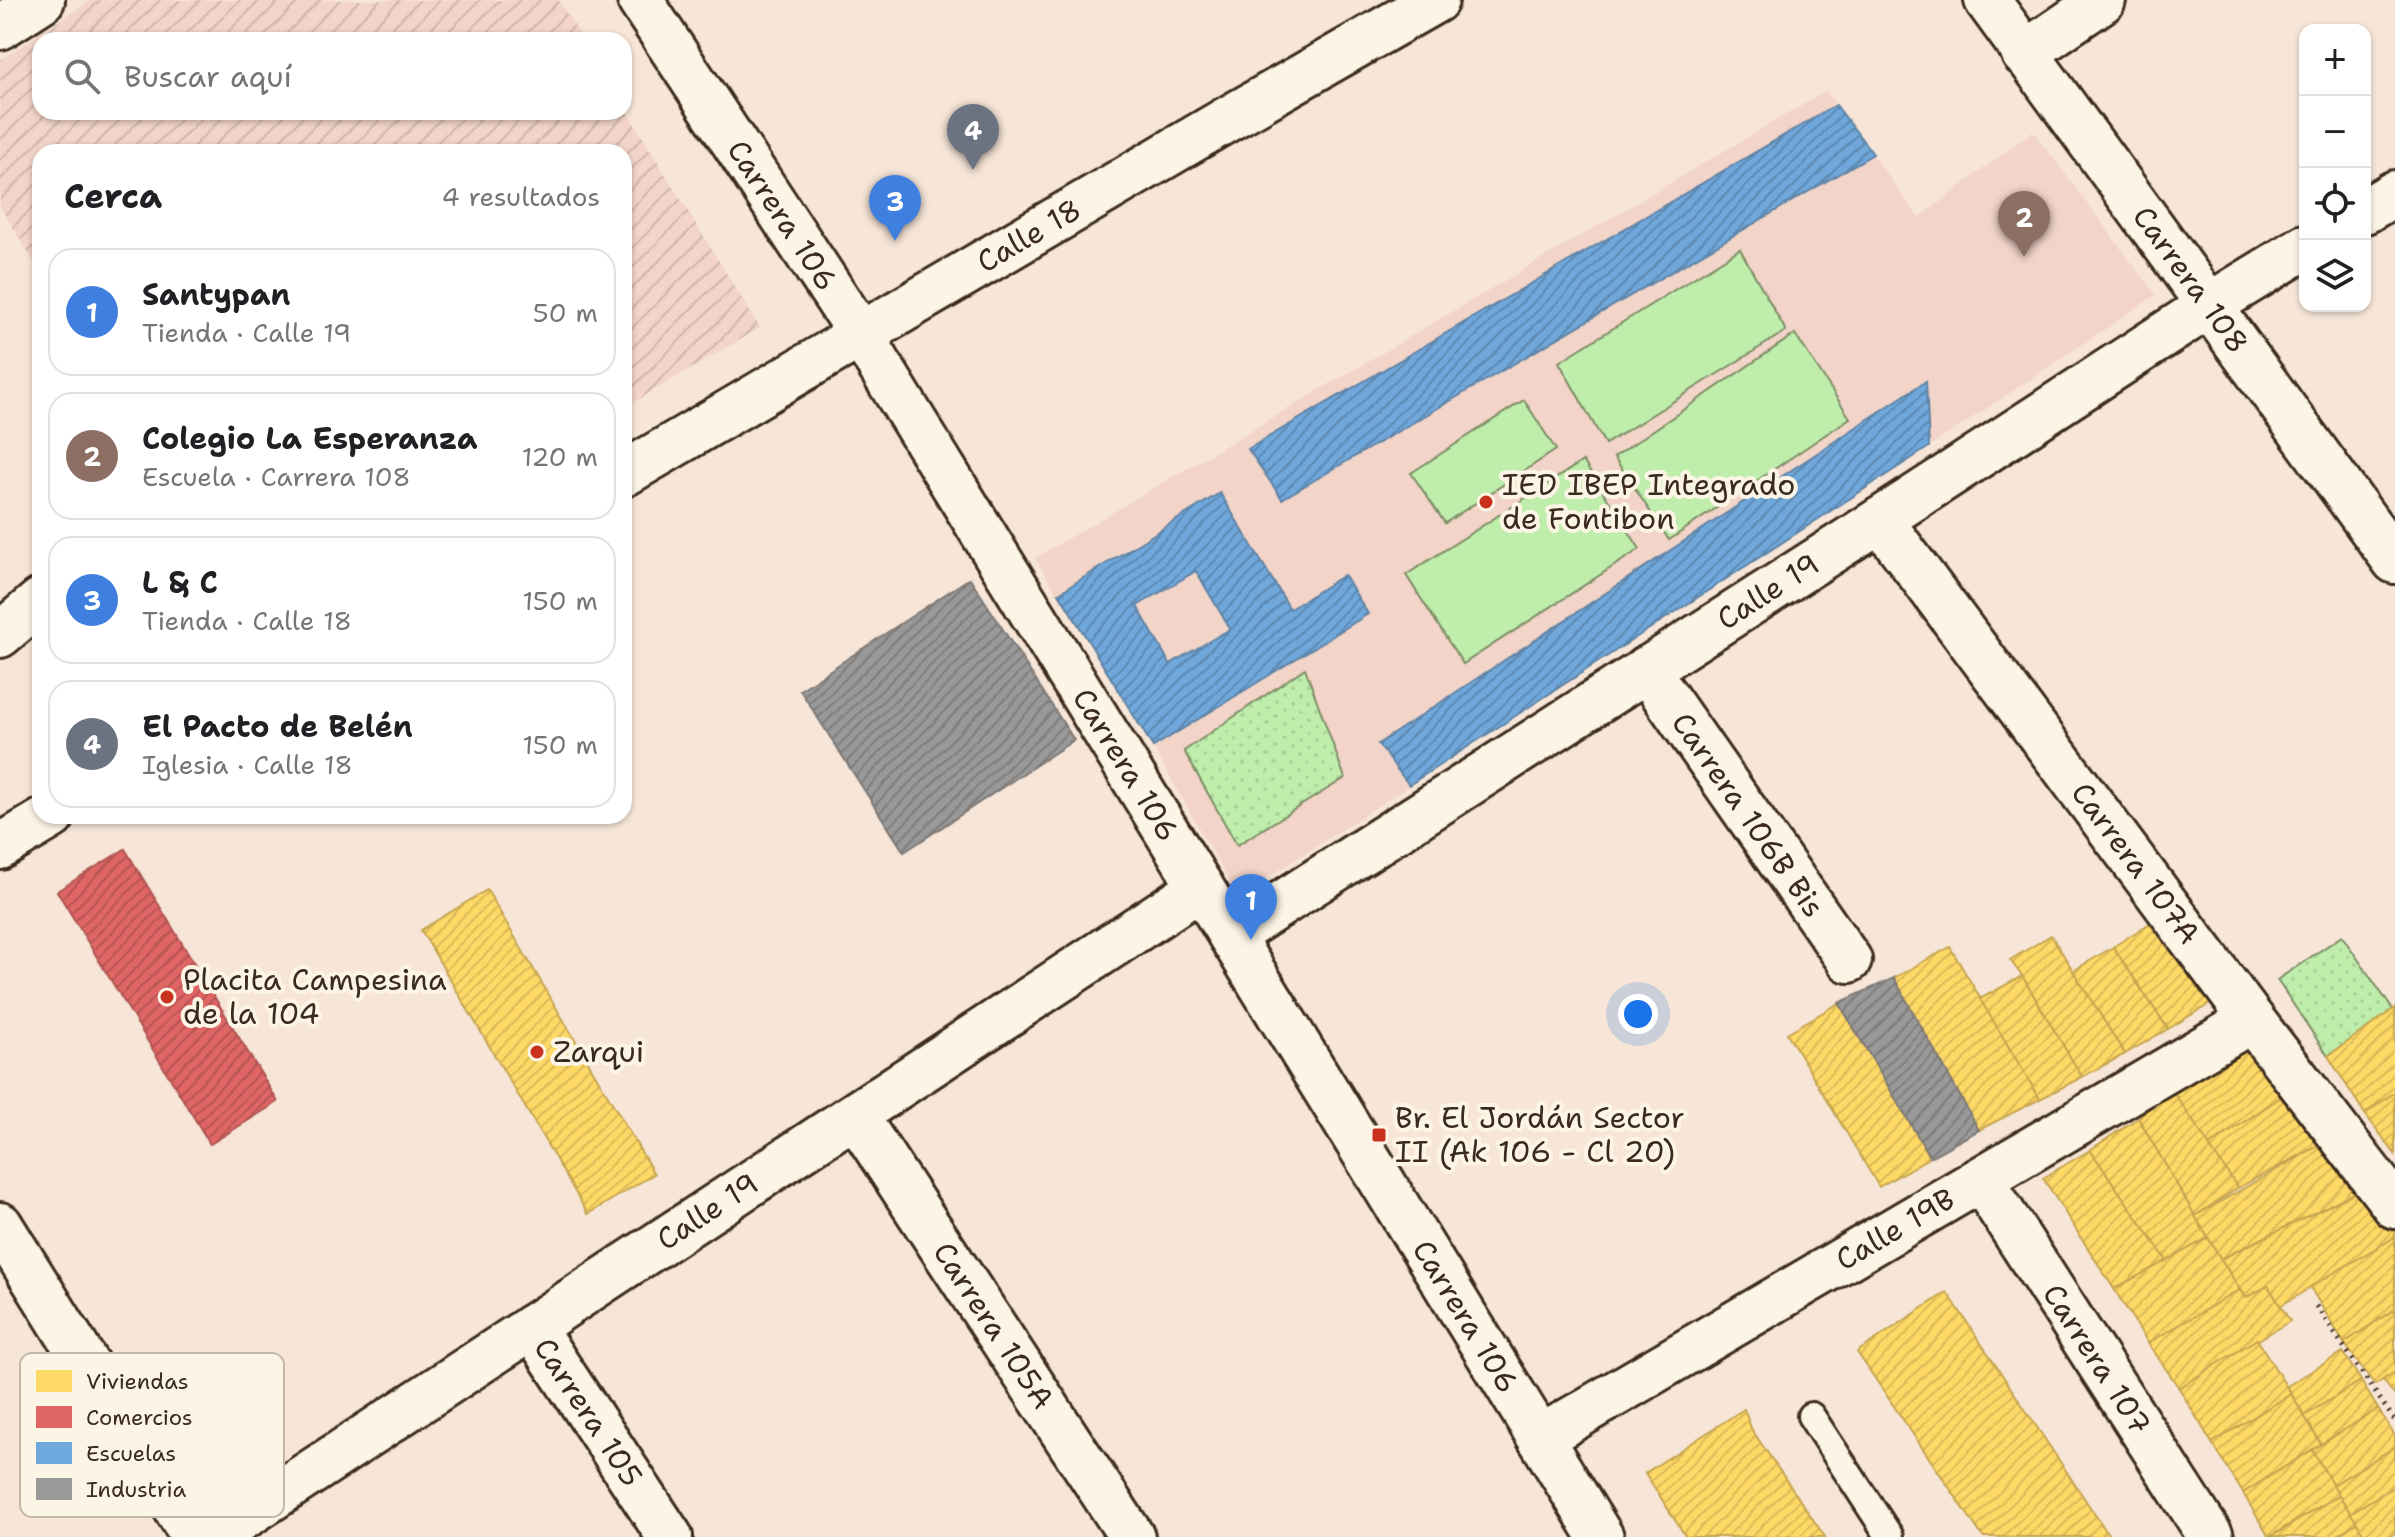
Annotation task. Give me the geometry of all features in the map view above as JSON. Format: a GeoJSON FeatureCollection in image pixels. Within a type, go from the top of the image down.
{"type":"FeatureCollection","features":[{"type":"Feature","properties":{"kind":"street"},"geometry":{"type":"LineString","coordinates":[[0,27],[42,0]]}},
{"type":"Feature","properties":{"kind":"street","name":"Carrera 106"},"geometry":{"type":"LineString","coordinates":[[640,0],[861,335],[1601,1537]]}},
{"type":"Feature","properties":{"kind":"street","name":"Carrera 108"},"geometry":{"type":"LineString","coordinates":[[1987,0],[2395,561]]}},
{"type":"Feature","properties":{"kind":"street"},"geometry":{"type":"LineString","coordinates":[[2024,54],[2103,0]]}},
{"type":"Feature","properties":{"kind":"street","name":"Calle 18"},"geometry":{"type":"LineString","coordinates":[[632,469],[1425,3]]}},
{"type":"Feature","properties":{"kind":"street"},"geometry":{"type":"LineString","coordinates":[[2371,207],[2395,193]]}},
{"type":"Feature","properties":{"kind":"street","name":"Calle 19"},"geometry":{"type":"LineString","coordinates":[[1231,936],[2299,251]]}},
{"type":"Feature","properties":{"kind":"street","name":"Carrera 107A"},"geometry":{"type":"LineString","coordinates":[[1880,520],[2252,1020],[2395,1206]]}},
{"type":"Feature","properties":{"kind":"street"},"geometry":{"type":"LineString","coordinates":[[0,635],[32,608]]}},
{"type":"Feature","properties":{"kind":"street","name":"Carrera 106B Bis"},"geometry":{"type":"LineString","coordinates":[[1646,669],[1849,960]]}},
{"type":"Feature","properties":{"kind":"street"},"geometry":{"type":"LineString","coordinates":[[0,847],[39,824]]}},
{"type":"Feature","properties":{"kind":"street","name":"Calle 19"},"geometry":{"type":"LineString","coordinates":[[284,1490],[1201,887]]}},
{"type":"Feature","properties":{"kind":"street","name":"Calle 19B"},"geometry":{"type":"LineString","coordinates":[[1540,1438],[2252,1020]]}},
{"type":"Feature","properties":{"kind":"street","name":"Carrera 105A"},"geometry":{"type":"LineString","coordinates":[[855,1115],[1132,1537]]}},
{"type":"Feature","properties":{"kind":"street","name":"Carrera 107"},"geometry":{"type":"LineString","coordinates":[[1982,1181],[2211,1537]]}},
{"type":"Feature","properties":{"kind":"street"},"geometry":{"type":"LineString","coordinates":[[0,1225],[80,1353]]}},
{"type":"Feature","properties":{"kind":"street","name":"Carrera 105"},"geometry":{"type":"LineString","coordinates":[[532,1327],[670,1537]]}},
{"type":"Feature","properties":{"kind":"street"},"geometry":{"type":"LineString","coordinates":[[182,1517],[194,1537]]}},
{"type":"Feature","properties":{"kind":"street","name":"Calle 19"},"geometry":{"type":"LineString","coordinates":[[213,1537],[243,1517]]}},
{"type":"Feature","properties":{"kind":"lane"},"geometry":{"type":"LineString","coordinates":[[1811,1416],[1890,1537]]}},
{"type":"Feature","properties":{"kind":"path"},"geometry":{"type":"LineString","coordinates":[[2316,1306],[2395,1421]]}},
{"type":"Feature","properties":{"kind":"shaded area"},"geometry":{"type":"Polygon","coordinates":[[[91,0],[558,0],[578,32],[42,32],[91,0]]]}},
{"type":"Feature","properties":{"kind":"shaded area"},"geometry":{"type":"Polygon","coordinates":[[[32,39],[32,120],[632,120],[760,328],[632,403],[632,144],[32,144],[32,259],[0,207],[0,60],[32,39]]]}},
{"type":"Feature","properties":{"kind":"shaded area","name":"IED IBEP Integrado de Fontibon"},"geometry":{"type":"Polygon","coordinates":[[[1826,91],[1919,218],[2033,131],[2156,295],[1929,447],[1238,897],[1153,747],[1035,558],[1826,91]]]}},
{"type":"Feature","properties":{"kind":"green space"},"geometry":{"type":"Polygon","coordinates":[[[1740,249],[1786,331],[1605,444],[1559,362],[1740,249]]]}},
{"type":"Feature","properties":{"kind":"green space"},"geometry":{"type":"Polygon","coordinates":[[[1795,334],[1850,418],[1669,540],[1614,457],[1795,334]]]}},
{"type":"Feature","properties":{"kind":"green space"},"geometry":{"type":"Polygon","coordinates":[[[1524,400],[1556,450],[1445,523],[1411,473],[1524,400]]]}},
{"type":"Feature","properties":{"kind":"green space"},"geometry":{"type":"Polygon","coordinates":[[[1583,461],[1640,549],[1463,664],[1406,575],[1583,461]]]}},
{"type":"Feature","properties":{"kind":"green space"},"geometry":{"type":"Polygon","coordinates":[[[1305,668],[1345,778],[1237,845],[1184,751],[1305,668]]]}},
{"type":"Feature","properties":{"kind":"green space"},"geometry":{"type":"Polygon","coordinates":[[[2342,936],[2393,1010],[2328,1056],[2277,980],[2342,936]]]}},
{"type":"Feature","properties":{"kind":"building: Viviendas","name":"Zarqui"},"geometry":{"type":"Polygon","coordinates":[[[487,890],[654,1174],[588,1214],[421,930],[487,890]]]}},
{"type":"Feature","properties":{"kind":"building: Viviendas"},"geometry":{"type":"Polygon","coordinates":[[[2156,919],[2213,1002],[2168,1029],[2113,947],[2156,919]]]}},
{"type":"Feature","properties":{"kind":"building: Viviendas"},"geometry":{"type":"Polygon","coordinates":[[[2051,935],[2125,1054],[2082,1077],[2010,960],[2051,935]]]}},
{"type":"Feature","properties":{"kind":"building: Viviendas"},"geometry":{"type":"Polygon","coordinates":[[[1950,947],[2040,1099],[1979,1130],[1894,978],[1950,947]]]}},
{"type":"Feature","properties":{"kind":"building: Viviendas"},"geometry":{"type":"Polygon","coordinates":[[[2113,947],[2168,1029],[2125,1054],[2073,971],[2113,947]]]}},
{"type":"Feature","properties":{"kind":"building: Viviendas"},"geometry":{"type":"Polygon","coordinates":[[[2022,976],[2082,1077],[2040,1099],[1980,999],[2022,976]]]}},
{"type":"Feature","properties":{"kind":"building: Viviendas"},"geometry":{"type":"Polygon","coordinates":[[[1839,1003],[1930,1157],[1879,1187],[1787,1033],[1839,1003]]]}},
{"type":"Feature","properties":{"kind":"building: Viviendas"},"geometry":{"type":"Polygon","coordinates":[[[2395,1008],[2395,1092],[2365,1114],[2328,1056],[2395,1008]]]}},
{"type":"Feature","properties":{"kind":"building: Viviendas"},"geometry":{"type":"Polygon","coordinates":[[[2251,1048],[2288,1092],[2209,1146],[2172,1090],[2251,1048]]]}},
{"type":"Feature","properties":{"kind":"building: Viviendas"},"geometry":{"type":"Polygon","coordinates":[[[2172,1090],[2238,1188],[2195,1216],[2138,1118],[2172,1090]]]}},
{"type":"Feature","properties":{"kind":"building: Viviendas"},"geometry":{"type":"Polygon","coordinates":[[[2288,1092],[2327,1141],[2238,1188],[2209,1146],[2288,1092]]]}},
{"type":"Feature","properties":{"kind":"building: Viviendas"},"geometry":{"type":"Polygon","coordinates":[[[2395,1092],[2395,1154],[2365,1114],[2395,1092]]]}},
{"type":"Feature","properties":{"kind":"building: Viviendas"},"geometry":{"type":"Polygon","coordinates":[[[2138,1118],[2208,1238],[2167,1261],[2090,1150],[2138,1118]]]}},
{"type":"Feature","properties":{"kind":"building: Viviendas"},"geometry":{"type":"Polygon","coordinates":[[[2327,1141],[2364,1188],[2221,1259],[2195,1216],[2327,1141]]]}},
{"type":"Feature","properties":{"kind":"building: Viviendas"},"geometry":{"type":"Polygon","coordinates":[[[2090,1150],[2167,1261],[2114,1289],[2043,1178],[2090,1150]]]}},
{"type":"Feature","properties":{"kind":"building: Viviendas"},"geometry":{"type":"Polygon","coordinates":[[[2364,1188],[2395,1231],[2395,1237],[2280,1306],[2268,1286],[2245,1298],[2221,1259],[2364,1188]]]}},
{"type":"Feature","properties":{"kind":"building: Viviendas"},"geometry":{"type":"Polygon","coordinates":[[[2395,1237],[2395,1309],[2344,1343],[2310,1287],[2395,1237]]]}},
{"type":"Feature","properties":{"kind":"building: Viviendas"},"geometry":{"type":"Polygon","coordinates":[[[2208,1238],[2240,1290],[2148,1343],[2114,1289],[2208,1238]]]}},
{"type":"Feature","properties":{"kind":"building: Viviendas"},"geometry":{"type":"Polygon","coordinates":[[[2268,1286],[2290,1321],[2179,1388],[2148,1343],[2240,1290],[2245,1298],[2268,1286]]]}},
{"type":"Feature","properties":{"kind":"building: Viviendas"},"geometry":{"type":"Polygon","coordinates":[[[1947,1292],[2110,1537],[1983,1537],[1857,1352],[1947,1292]]]}},
{"type":"Feature","properties":{"kind":"building: Viviendas"},"geometry":{"type":"Polygon","coordinates":[[[2395,1309],[2395,1372],[2375,1385],[2344,1343],[2395,1309]]]}},
{"type":"Feature","properties":{"kind":"building: Viviendas"},"geometry":{"type":"Polygon","coordinates":[[[2257,1339],[2291,1394],[2212,1443],[2179,1388],[2257,1339]]]}},
{"type":"Feature","properties":{"kind":"building: Viviendas"},"geometry":{"type":"Polygon","coordinates":[[[2343,1352],[2361,1381],[2304,1416],[2287,1386],[2343,1352]]]}},
{"type":"Feature","properties":{"kind":"building: Viviendas"},"geometry":{"type":"Polygon","coordinates":[[[2395,1372],[2395,1396],[2383,1380],[2395,1372]]]}},
{"type":"Feature","properties":{"kind":"building: Viviendas"},"geometry":{"type":"Polygon","coordinates":[[[2361,1381],[2378,1409],[2321,1444],[2304,1416],[2361,1381]]]}},
{"type":"Feature","properties":{"kind":"building: Viviendas"},"geometry":{"type":"Polygon","coordinates":[[[2291,1394],[2321,1444],[2243,1493],[2212,1443],[2291,1394]]]}},
{"type":"Feature","properties":{"kind":"building: Viviendas"},"geometry":{"type":"Polygon","coordinates":[[[1744,1409],[1752,1430],[1825,1537],[1686,1537],[1645,1473],[1744,1409]]]}},
{"type":"Feature","properties":{"kind":"building: Viviendas"},"geometry":{"type":"Polygon","coordinates":[[[2378,1409],[2395,1436],[2395,1447],[2333,1485],[2312,1450],[2378,1409]]]}},
{"type":"Feature","properties":{"kind":"building: Viviendas"},"geometry":{"type":"Polygon","coordinates":[[[2395,1447],[2395,1486],[2350,1513],[2333,1485],[2395,1447]]]}},
{"type":"Feature","properties":{"kind":"building: Viviendas"},"geometry":{"type":"Polygon","coordinates":[[[2312,1450],[2339,1495],[2269,1537],[2243,1493],[2312,1450]]]}},
{"type":"Feature","properties":{"kind":"building: Viviendas"},"geometry":{"type":"Polygon","coordinates":[[[2395,1486],[2395,1533],[2389,1537],[2365,1537],[2350,1513],[2395,1486]]]}},
{"type":"Feature","properties":{"kind":"building: Viviendas"},"geometry":{"type":"Polygon","coordinates":[[[2339,1495],[2357,1523],[2334,1537],[2271,1537],[2339,1495]]]}},
{"type":"Feature","properties":{"kind":"building: Viviendas"},"geometry":{"type":"Polygon","coordinates":[[[2357,1523],[2365,1537],[2334,1537],[2357,1523]]]}},
{"type":"Feature","properties":{"kind":"building: Comercios","name":"Placita Campesina de la 104"},"geometry":{"type":"Polygon","coordinates":[[[125,849],[278,1102],[210,1144],[57,891],[125,849]]]}},
{"type":"Feature","properties":{"kind":"building: Escuelas"},"geometry":{"type":"Polygon","coordinates":[[[1836,105],[1873,154],[1282,499],[1248,449],[1836,105]]]}},
{"type":"Feature","properties":{"kind":"building: Escuelas"},"geometry":{"type":"Polygon","coordinates":[[[1926,381],[1929,447],[1409,785],[1378,744],[1926,381]]]}},
{"type":"Feature","properties":{"kind":"building: Escuelas"},"geometry":{"type":"Polygon","coordinates":[[[1220,493],[1290,609],[1344,575],[1368,614],[1153,747],[1059,593],[1220,493]],[[1196,571],[1137,606],[1170,664],[1230,629],[1196,571]]]}},
{"type":"Feature","properties":{"kind":"building: Industria"},"geometry":{"type":"Polygon","coordinates":[[[970,578],[1074,740],[904,852],[800,690],[970,578]]]}},
{"type":"Feature","properties":{"kind":"building: Industria"},"geometry":{"type":"Polygon","coordinates":[[[1894,978],[1979,1130],[1930,1157],[1839,1003],[1894,978]]]}},
{"type":"Feature","properties":{"kind":"place","name":"El Pacto de Belén"},"geometry":{"type":"Point","coordinates":[973,170]}},
{"type":"Feature","properties":{"kind":"place","name":"L & C"},"geometry":{"type":"Point","coordinates":[895,241]}},
{"type":"Feature","properties":{"kind":"place","name":"Colegio La Esperanza"},"geometry":{"type":"Point","coordinates":[2024,257]}},
{"type":"Feature","properties":{"kind":"place","name":"IED IBEP Integrado de Fontibon"},"geometry":{"type":"Point","coordinates":[1486,502]}},
{"type":"Feature","properties":{"kind":"place","name":"Santypan"},"geometry":{"type":"Point","coordinates":[1251,940]}},
{"type":"Feature","properties":{"kind":"place","name":"Placita Campesina de la 104"},"geometry":{"type":"Point","coordinates":[167,997]}},
{"type":"Feature","properties":{"kind":"place","name":"Zarqui"},"geometry":{"type":"Point","coordinates":[537,1052]}},
{"type":"Feature","properties":{"kind":"place","name":"Br. El Jordán Sector II (Ak 106 - Cl 20)"},"geometry":{"type":"Point","coordinates":[1379,1135]}}]}
